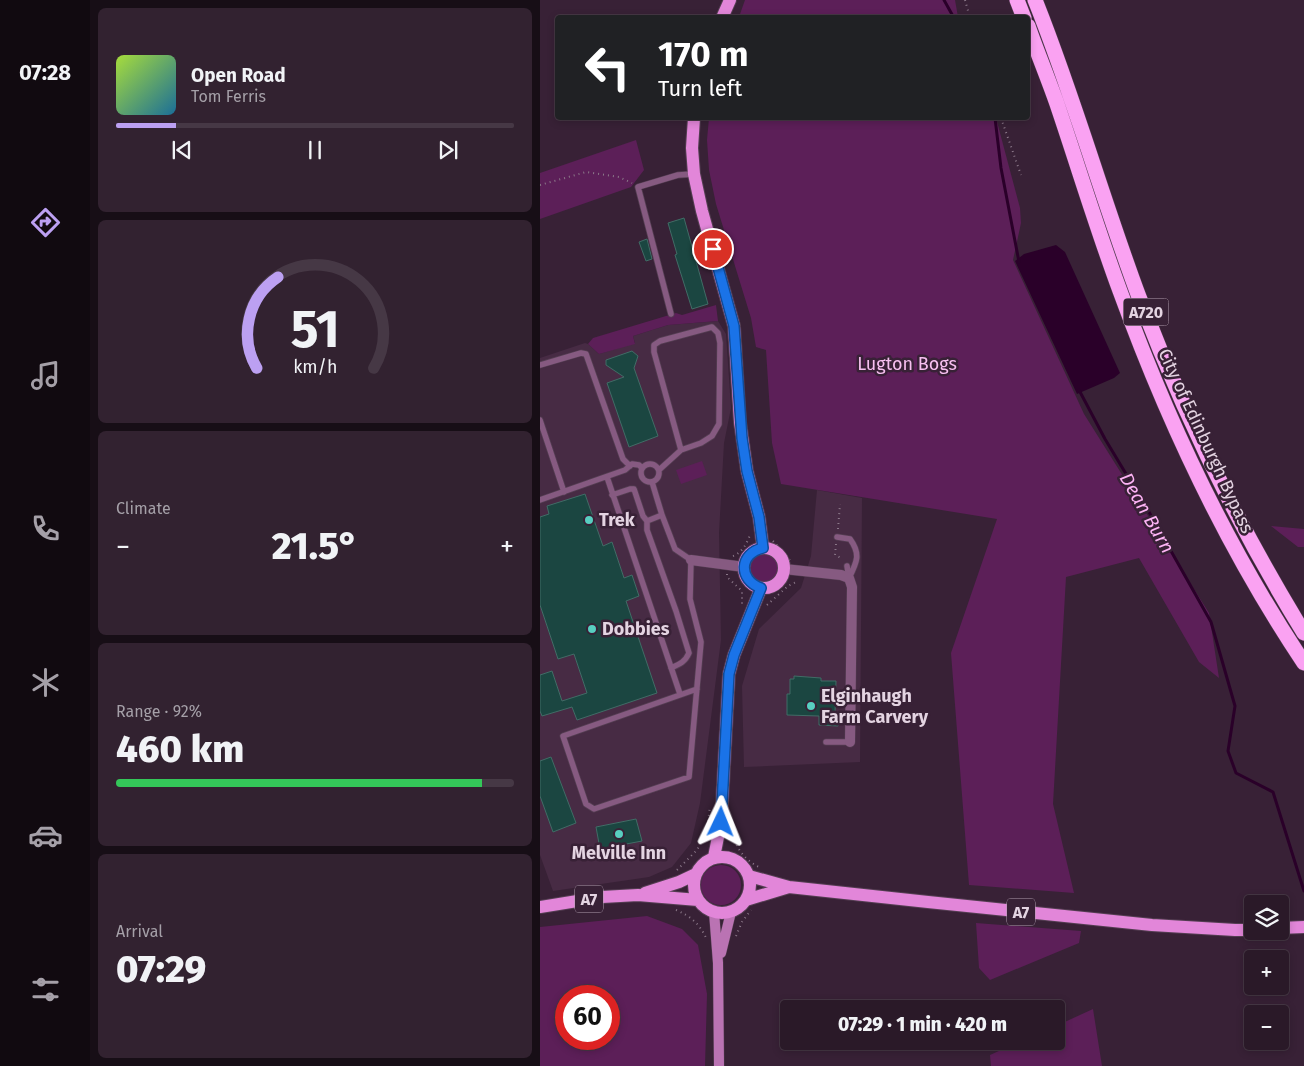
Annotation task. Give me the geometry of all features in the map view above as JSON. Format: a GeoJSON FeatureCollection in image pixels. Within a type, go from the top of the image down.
{"type":"FeatureCollection","features":[{"type":"Feature","properties":{"kind":"highway"},"geometry":{"type":"LineString","coordinates":[[1017,0],[1023,15]]}},
{"type":"Feature","properties":{"kind":"highway","name":"City of Edinburgh Bypass"},"geometry":{"type":"LineString","coordinates":[[1035,0],[1070,93],[1139,296],[1182,401],[1235,512],[1304,633]]}},
{"type":"Feature","properties":{"kind":"highway","name":"City of Edinburgh Bypass"},"geometry":{"type":"LineString","coordinates":[[1030,31],[1056,102],[1119,289],[1172,420],[1228,535],[1304,662]]}},
{"type":"Feature","properties":{"kind":"main road"},"geometry":{"type":"LineString","coordinates":[[723,15],[730,0]]}},
{"type":"Feature","properties":{"kind":"main road"},"geometry":{"type":"LineString","coordinates":[[694,120],[692,148],[694,174],[734,326],[747,471],[759,517],[763,548]]}},
{"type":"Feature","properties":{"kind":"main road"},"geometry":{"type":"LineString","coordinates":[[763,548],[770,549],[781,556],[784,569],[779,581],[774,586],[761,588],[751,583],[744,567],[745,561],[752,552],[763,548]]}},
{"type":"Feature","properties":{"kind":"main road"},"geometry":{"type":"LineString","coordinates":[[730,858],[726,826],[729,674],[734,655],[761,588]]}},
{"type":"Feature","properties":{"kind":"main road"},"geometry":{"type":"LineString","coordinates":[[714,857],[726,826]]}},
{"type":"Feature","properties":{"kind":"main road"},"geometry":{"type":"LineString","coordinates":[[714,857],[730,858],[742,865],[749,876],[750,904],[739,907],[731,912],[714,912],[698,900],[693,881],[703,864],[714,857]]}},
{"type":"Feature","properties":{"kind":"main road","name":"A7"},"geometry":{"type":"LineString","coordinates":[[638,895],[680,882],[696,874]]}},
{"type":"Feature","properties":{"kind":"main road","name":"A7"},"geometry":{"type":"LineString","coordinates":[[749,876],[789,887],[1152,925],[1244,930]]}},
{"type":"Feature","properties":{"kind":"main road","name":"A7"},"geometry":{"type":"LineString","coordinates":[[750,904],[789,887]]}},
{"type":"Feature","properties":{"kind":"main road","name":"A7"},"geometry":{"type":"LineString","coordinates":[[540,907],[602,897],[638,895],[698,900]]}},
{"type":"Feature","properties":{"kind":"main road"},"geometry":{"type":"LineString","coordinates":[[714,912],[718,964],[719,1066]]}},
{"type":"Feature","properties":{"kind":"main road"},"geometry":{"type":"LineString","coordinates":[[718,964],[731,912]]}},
{"type":"Feature","properties":{"kind":"main road"},"geometry":{"type":"LineString","coordinates":[[1289,928],[1304,927]]}},
{"type":"Feature","properties":{"kind":"street"},"geometry":{"type":"LineString","coordinates":[[691,560],[744,567]]}},
{"type":"Feature","properties":{"kind":"street"},"geometry":{"type":"LineString","coordinates":[[784,569],[841,575],[849,578],[852,586],[850,742]]}},
{"type":"Feature","properties":{"kind":"lane"},"geometry":{"type":"LineString","coordinates":[[672,314],[638,187],[678,175],[694,174]]}},
{"type":"Feature","properties":{"kind":"lane"},"geometry":{"type":"LineString","coordinates":[[659,470],[652,464],[646,464],[640,474],[643,480],[652,482],[658,478],[659,470],[681,450],[701,444],[712,436],[718,424],[720,343],[718,333],[712,327],[660,341],[654,345],[654,352],[681,450]]}},
{"type":"Feature","properties":{"kind":"lane"},"geometry":{"type":"LineString","coordinates":[[540,365],[581,353],[586,354],[622,459],[630,466]]}},
{"type":"Feature","properties":{"kind":"lane"},"geometry":{"type":"LineString","coordinates":[[540,420],[564,492]]}},
{"type":"Feature","properties":{"kind":"lane"},"geometry":{"type":"LineString","coordinates":[[540,500],[607,477],[636,464],[642,468]]}},
{"type":"Feature","properties":{"kind":"lane"},"geometry":{"type":"LineString","coordinates":[[607,477],[680,694]]}},
{"type":"Feature","properties":{"kind":"lane"},"geometry":{"type":"LineString","coordinates":[[652,482],[675,549],[691,560],[690,599],[701,642],[697,689],[689,777],[594,809],[586,804],[564,736],[697,689]]}},
{"type":"Feature","properties":{"kind":"lane"},"geometry":{"type":"LineString","coordinates":[[612,494],[634,489],[643,516],[647,521],[647,530],[689,653],[682,663],[671,668]]}},
{"type":"Feature","properties":{"kind":"lane"},"geometry":{"type":"LineString","coordinates":[[647,521],[662,515]]}},
{"type":"Feature","properties":{"kind":"lane"},"geometry":{"type":"LineString","coordinates":[[837,537],[850,539],[856,547],[858,556],[856,566],[849,578]]}},
{"type":"Feature","properties":{"kind":"lane"},"geometry":{"type":"LineString","coordinates":[[847,566],[849,578]]}},
{"type":"Feature","properties":{"kind":"lane"},"geometry":{"type":"LineString","coordinates":[[826,742],[850,742]]}},
{"type":"Feature","properties":{"kind":"path"},"geometry":{"type":"LineString","coordinates":[[965,0],[969,15]]}},
{"type":"Feature","properties":{"kind":"path"},"geometry":{"type":"LineString","coordinates":[[1002,120],[1021,175]]}},
{"type":"Feature","properties":{"kind":"path"},"geometry":{"type":"LineString","coordinates":[[540,185],[586,172],[619,177],[638,187]]}},
{"type":"Feature","properties":{"kind":"path"},"geometry":{"type":"LineString","coordinates":[[764,608],[774,597],[799,580],[800,571],[800,566],[795,565],[785,556],[770,535]]}},
{"type":"Feature","properties":{"kind":"path"},"geometry":{"type":"LineString","coordinates":[[726,826],[746,859],[767,870],[767,881]]}},
{"type":"Feature","properties":{"kind":"path"},"geometry":{"type":"LineString","coordinates":[[733,941],[742,922],[750,911],[750,904]]}},
{"type":"Feature","properties":{"kind":"shaded area"},"geometry":{"type":"Polygon","coordinates":[[[1056,245],[1065,252],[1120,373],[1114,378],[1077,394],[1015,261],[1024,254],[1056,245]]]}},
{"type":"Feature","properties":{"kind":"shaded area"},"geometry":{"type":"Polygon","coordinates":[[[718,321],[726,334],[731,408],[724,443],[719,533],[721,640],[700,803],[691,843],[672,867],[649,877],[553,891],[540,855],[540,358],[585,343],[599,354],[635,343],[633,336],[668,325],[718,321]]]}},
{"type":"Feature","properties":{"kind":"shaded area"},"geometry":{"type":"Polygon","coordinates":[[[817,490],[862,498],[860,762],[744,767],[742,686],[759,629],[801,588],[811,556],[817,490]]]}},
{"type":"Feature","properties":{"kind":"green space"},"geometry":{"type":"Polygon","coordinates":[[[745,0],[955,0],[958,15],[740,15],[745,0]]]}},
{"type":"Feature","properties":{"kind":"green space","name":"Lugton Bogs"},"geometry":{"type":"Polygon","coordinates":[[[709,120],[997,120],[1020,208],[1021,223],[1013,260],[1084,414],[1209,613],[1219,678],[1199,662],[1139,558],[1066,577],[1053,804],[1074,893],[969,885],[951,653],[997,519],[781,484],[772,443],[766,350],[756,347],[751,318],[716,204],[709,170],[707,140],[709,120]]]}},
{"type":"Feature","properties":{"kind":"green space"},"geometry":{"type":"Polygon","coordinates":[[[636,140],[644,170],[631,187],[540,219],[540,173],[636,140]]]}},
{"type":"Feature","properties":{"kind":"green space"},"geometry":{"type":"Polygon","coordinates":[[[716,305],[718,321],[668,325],[633,336],[635,344],[599,354],[588,344],[593,338],[676,313],[682,315],[716,305]]]}},
{"type":"Feature","properties":{"kind":"green space"},"geometry":{"type":"Polygon","coordinates":[[[702,461],[707,475],[681,484],[676,470],[702,461]]]}},
{"type":"Feature","properties":{"kind":"green space"},"geometry":{"type":"Polygon","coordinates":[[[1271,526],[1304,529],[1304,547],[1298,547],[1271,526]]]}},
{"type":"Feature","properties":{"kind":"green space"},"geometry":{"type":"Polygon","coordinates":[[[764,554],[774,558],[778,568],[774,578],[764,582],[754,578],[750,568],[754,558],[764,554]]]}},
{"type":"Feature","properties":{"kind":"green space"},"geometry":{"type":"Polygon","coordinates":[[[721,865],[735,871],[741,885],[735,899],[721,905],[707,899],[701,885],[707,871],[721,865]]]}},
{"type":"Feature","properties":{"kind":"green space"},"geometry":{"type":"Polygon","coordinates":[[[647,916],[682,929],[698,945],[707,994],[705,1066],[540,1066],[540,927],[647,916]]]}},
{"type":"Feature","properties":{"kind":"green space"},"geometry":{"type":"Polygon","coordinates":[[[976,923],[1081,931],[1079,943],[990,980],[979,968],[976,923]]]}},
{"type":"Feature","properties":{"kind":"green space"},"geometry":{"type":"Polygon","coordinates":[[[1093,1009],[1102,1066],[991,1066],[990,1055],[1001,1050],[1065,1050],[1065,1022],[1093,1009]]]}},
{"type":"Feature","properties":{"kind":"building"},"geometry":{"type":"Polygon","coordinates":[[[684,218],[708,304],[692,309],[675,255],[677,254],[668,223],[684,218]]]}},
{"type":"Feature","properties":{"kind":"building"},"geometry":{"type":"Polygon","coordinates":[[[647,239],[652,259],[646,261],[639,242],[647,239]]]}},
{"type":"Feature","properties":{"kind":"building"},"geometry":{"type":"Polygon","coordinates":[[[632,351],[638,356],[634,368],[658,436],[629,447],[607,383],[624,377],[606,365],[606,360],[632,351]]]}},
{"type":"Feature","properties":{"kind":"building","name":"Dobbies"},"geometry":{"type":"Polygon","coordinates":[[[585,494],[603,546],[612,542],[624,578],[632,575],[639,596],[626,601],[657,693],[577,720],[572,707],[542,716],[540,711],[540,675],[552,671],[562,701],[587,693],[574,654],[558,659],[540,605],[540,517],[549,514],[547,506],[585,494]]]}},
{"type":"Feature","properties":{"kind":"building","name":"Elginhaugh Farm Carvery"},"geometry":{"type":"Polygon","coordinates":[[[794,676],[821,678],[821,681],[836,681],[835,713],[838,713],[838,726],[819,725],[819,716],[787,715],[787,694],[790,694],[790,679],[794,679],[794,676]]]}},
{"type":"Feature","properties":{"kind":"building"},"geometry":{"type":"Polygon","coordinates":[[[551,757],[576,823],[553,832],[540,796],[540,761],[551,757]]]}},
{"type":"Feature","properties":{"kind":"building","name":"Melville Inn"},"geometry":{"type":"Polygon","coordinates":[[[636,819],[642,841],[600,849],[596,827],[636,819]]]}},
{"type":"Feature","properties":{"kind":"waterway","name":"Dean Burn"},"geometry":{"type":"LineString","coordinates":[[944,0],[952,15]]}},
{"type":"Feature","properties":{"kind":"waterway","name":"Dean Burn"},"geometry":{"type":"LineString","coordinates":[[995,120],[1001,168],[1019,262]]}},
{"type":"Feature","properties":{"kind":"waterway","name":"Dean Burn"},"geometry":{"type":"LineString","coordinates":[[1079,390],[1105,439],[1211,622],[1235,706],[1228,751],[1236,773],[1273,792],[1304,891]]}},
{"type":"Feature","properties":{"kind":"place","name":"Trek"},"geometry":{"type":"Point","coordinates":[589,520]}},
{"type":"Feature","properties":{"kind":"place","name":"Dobbies"},"geometry":{"type":"Point","coordinates":[592,629]}},
{"type":"Feature","properties":{"kind":"place","name":"Elginhaugh Farm Carvery"},"geometry":{"type":"Point","coordinates":[811,706]}},
{"type":"Feature","properties":{"kind":"place","name":"Melville Inn"},"geometry":{"type":"Point","coordinates":[619,834]}},
{"type":"Feature","properties":{"kind":"route"},"geometry":{"type":"LineString","coordinates":[[713,249],[734,326],[742,438],[747,471],[759,517],[763,548],[752,552],[748,556],[744,567],[747,578],[751,583],[761,588],[734,655],[729,674],[726,692],[721,822]]}}]}
